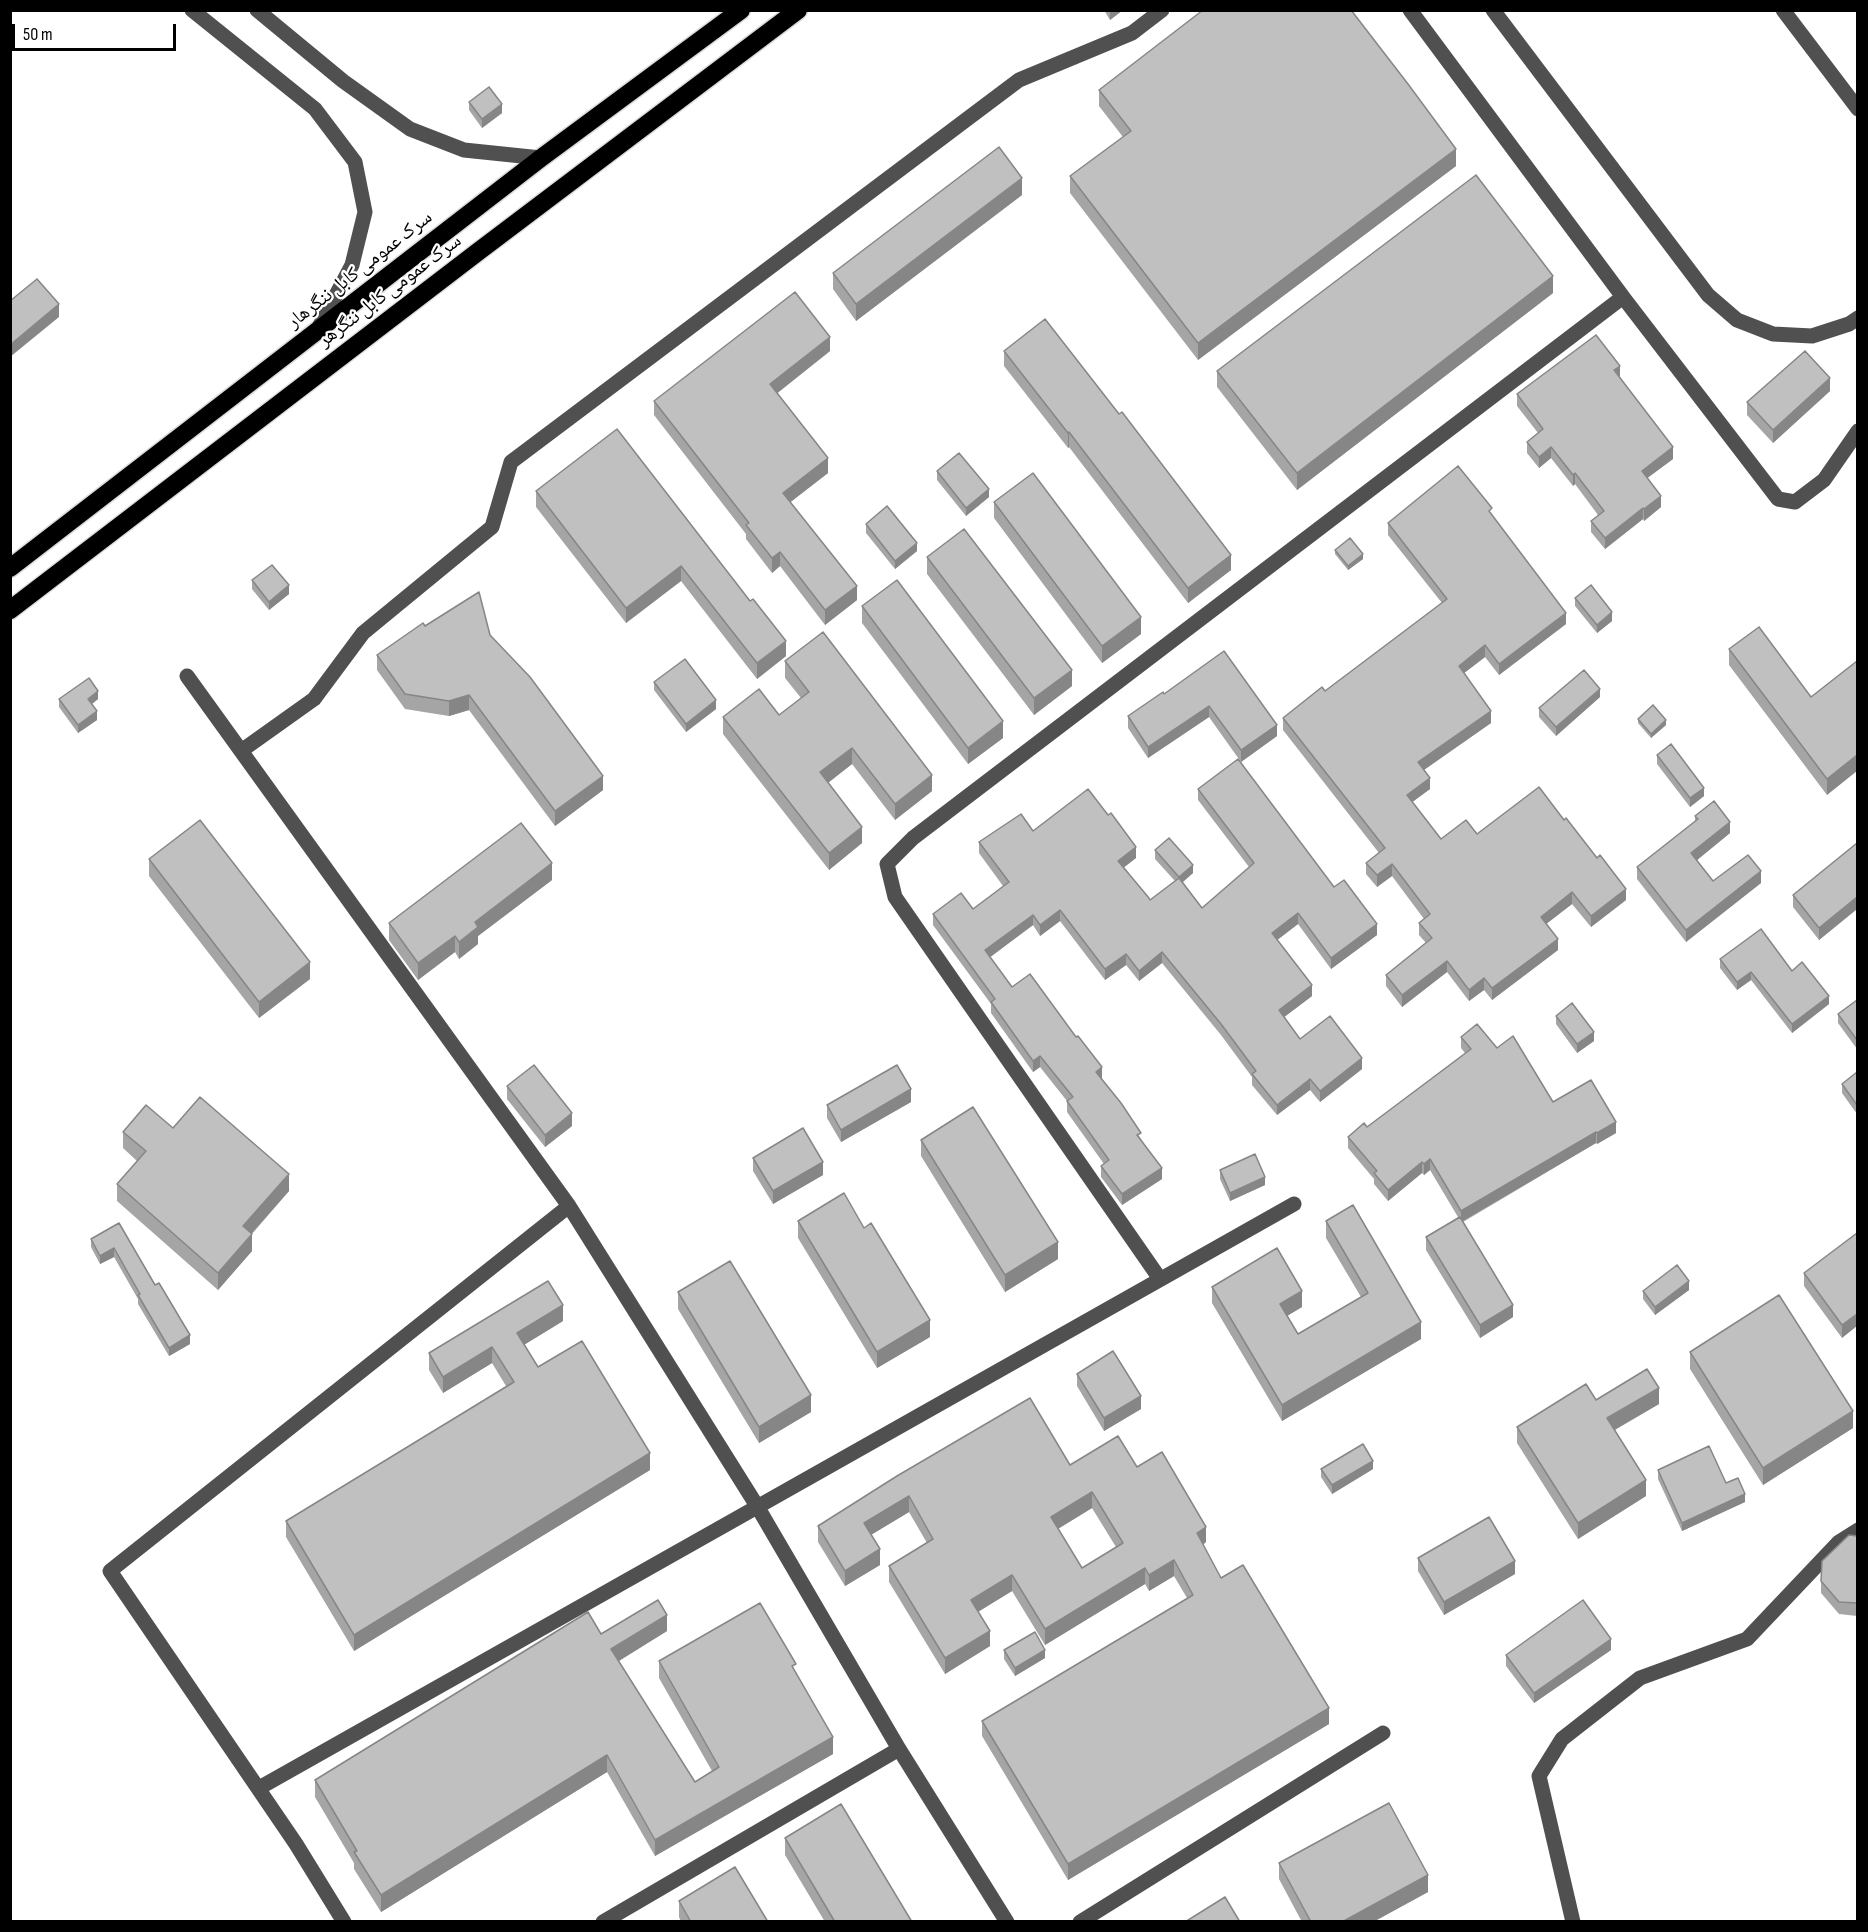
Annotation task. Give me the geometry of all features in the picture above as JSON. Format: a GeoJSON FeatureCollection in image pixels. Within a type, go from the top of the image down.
{"type":"FeatureCollection","features":[{"type":"Feature","properties":{"kind":"highway","name":"سرک عمومی کابل ننگرهار"},"geometry":{"type":"LineString","coordinates":[[10,568],[541,158],[741,10]]}},
{"type":"Feature","properties":{"kind":"highway","name":"سرک عمومی کابل ننگرهر"},"geometry":{"type":"LineString","coordinates":[[10,610],[798,10]]}},
{"type":"Feature","properties":{"kind":"street"},"geometry":{"type":"LineString","coordinates":[[192,10],[315,109],[355,162],[365,212],[352,265],[315,334]]}},
{"type":"Feature","properties":{"kind":"street"},"geometry":{"type":"LineString","coordinates":[[257,10],[343,81],[410,129],[464,150],[541,158]]}},
{"type":"Feature","properties":{"kind":"street"},"geometry":{"type":"LineString","coordinates":[[241,752],[314,699],[363,633],[492,527],[510,462],[1019,80],[1132,33],[1162,10]]}},
{"type":"Feature","properties":{"kind":"street"},"geometry":{"type":"LineString","coordinates":[[1410,10],[1623,297],[1778,499],[1795,502],[1824,480],[1857,431]]}},
{"type":"Feature","properties":{"kind":"street"},"geometry":{"type":"LineString","coordinates":[[1493,10],[1708,295],[1737,320],[1773,334],[1812,336],[1849,324],[1857,318]]}},
{"type":"Feature","properties":{"kind":"street"},"geometry":{"type":"LineString","coordinates":[[1783,10],[1857,109]]}},
{"type":"Feature","properties":{"kind":"street"},"geometry":{"type":"LineString","coordinates":[[1160,1279],[896,897],[888,864],[913,838],[1623,297]]}},
{"type":"Feature","properties":{"kind":"street"},"geometry":{"type":"LineString","coordinates":[[187,676],[569,1206],[757,1506],[899,1749],[1007,1922]]}},
{"type":"Feature","properties":{"kind":"street"},"geometry":{"type":"LineString","coordinates":[[259,1788],[1294,1204]]}},
{"type":"Feature","properties":{"kind":"street"},"geometry":{"type":"LineString","coordinates":[[344,1922],[259,1788],[110,1571],[569,1206]]}},
{"type":"Feature","properties":{"kind":"street"},"geometry":{"type":"LineString","coordinates":[[1573,1922],[1539,1776],[1562,1739],[1640,1678],[1747,1639],[1839,1542],[1857,1530]]}},
{"type":"Feature","properties":{"kind":"street"},"geometry":{"type":"LineString","coordinates":[[1080,1922],[1383,1733]]}},
{"type":"Feature","properties":{"kind":"street"},"geometry":{"type":"LineString","coordinates":[[603,1922],[899,1749]]}},
{"type":"Feature","properties":{"kind":"building"},"geometry":{"type":"Polygon","coordinates":[[[1203,10],[1351,10],[1456,149],[1198,343],[1070,176],[1131,131],[1099,90],[1203,10]]]}},
{"type":"Feature","properties":{"kind":"building"},"geometry":{"type":"Polygon","coordinates":[[[489,87],[502,104],[482,119],[469,102],[489,87]]]}},
{"type":"Feature","properties":{"kind":"building"},"geometry":{"type":"Polygon","coordinates":[[[999,147],[1022,178],[856,304],[833,273],[999,147]]]}},
{"type":"Feature","properties":{"kind":"building"},"geometry":{"type":"Polygon","coordinates":[[[1476,175],[1553,276],[1297,473],[1217,371],[1476,175]]]}},
{"type":"Feature","properties":{"kind":"building"},"geometry":{"type":"Polygon","coordinates":[[[37,279],[59,304],[10,345],[10,301],[37,279]]]}},
{"type":"Feature","properties":{"kind":"building"},"geometry":{"type":"Polygon","coordinates":[[[795,292],[830,337],[770,384],[828,458],[783,493],[857,586],[825,610],[780,552],[772,558],[746,525],[749,523],[654,401],[795,292]]]}},
{"type":"Feature","properties":{"kind":"building"},"geometry":{"type":"Polygon","coordinates":[[[1045,319],[1119,414],[1122,412],[1231,555],[1188,588],[1004,351],[1045,319]]]}},
{"type":"Feature","properties":{"kind":"building"},"geometry":{"type":"Polygon","coordinates":[[[1596,335],[1620,366],[1614,370],[1673,447],[1642,471],[1661,496],[1605,538],[1591,521],[1604,511],[1575,473],[1573,475],[1551,447],[1539,457],[1527,442],[1543,429],[1517,394],[1596,335]]]}},
{"type":"Feature","properties":{"kind":"building"},"geometry":{"type":"Polygon","coordinates":[[[1805,351],[1830,378],[1773,430],[1747,402],[1805,351]]]}},
{"type":"Feature","properties":{"kind":"building"},"geometry":{"type":"Polygon","coordinates":[[[617,429],[750,601],[753,599],[786,641],[757,663],[681,566],[626,608],[536,491],[617,429]]]}},
{"type":"Feature","properties":{"kind":"building"},"geometry":{"type":"Polygon","coordinates":[[[959,453],[989,489],[966,508],[937,471],[959,453]]]}},
{"type":"Feature","properties":{"kind":"building"},"geometry":{"type":"Polygon","coordinates":[[[1458,466],[1492,508],[1489,511],[1566,613],[1499,664],[1485,645],[1459,666],[1491,711],[1418,762],[1430,778],[1407,795],[1441,839],[1466,820],[1477,834],[1539,787],[1564,820],[1566,818],[1597,858],[1600,855],[1626,889],[1591,916],[1572,892],[1541,917],[1558,939],[1492,988],[1484,978],[1469,990],[1447,961],[1402,995],[1386,975],[1432,938],[1419,923],[1430,914],[1392,864],[1377,875],[1366,863],[1385,848],[1283,718],[1322,687],[1325,691],[1447,599],[1388,523],[1458,466]]]}},
{"type":"Feature","properties":{"kind":"building"},"geometry":{"type":"Polygon","coordinates":[[[1033,473],[1141,617],[1102,646],[994,502],[1033,473]]]}},
{"type":"Feature","properties":{"kind":"building"},"geometry":{"type":"Polygon","coordinates":[[[887,506],[917,543],[895,561],[866,524],[887,506]]]}},
{"type":"Feature","properties":{"kind":"building"},"geometry":{"type":"Polygon","coordinates":[[[964,529],[1072,670],[1034,698],[927,557],[964,529]]]}},
{"type":"Feature","properties":{"kind":"building"},"geometry":{"type":"Polygon","coordinates":[[[1350,538],[1363,554],[1348,566],[1335,550],[1350,538]]]}},
{"type":"Feature","properties":{"kind":"building"},"geometry":{"type":"Polygon","coordinates":[[[272,565],[289,585],[269,602],[252,580],[272,565]]]}},
{"type":"Feature","properties":{"kind":"building"},"geometry":{"type":"Polygon","coordinates":[[[897,580],[1003,721],[968,748],[862,606],[897,580]]]}},
{"type":"Feature","properties":{"kind":"building"},"geometry":{"type":"Polygon","coordinates":[[[1591,585],[1612,612],[1597,625],[1575,598],[1591,585]]]}},
{"type":"Feature","properties":{"kind":"building"},"geometry":{"type":"Polygon","coordinates":[[[479,592],[490,635],[530,677],[603,776],[555,811],[469,695],[449,701],[405,694],[377,655],[423,623],[425,626],[479,592]]]}},
{"type":"Feature","properties":{"kind":"building"},"geometry":{"type":"Polygon","coordinates":[[[1759,627],[1811,697],[1857,661],[1857,755],[1827,779],[1729,649],[1759,627]]]}},
{"type":"Feature","properties":{"kind":"building"},"geometry":{"type":"Polygon","coordinates":[[[823,632],[932,775],[895,804],[852,748],[820,772],[862,827],[829,853],[723,717],[759,689],[779,715],[809,692],[785,661],[823,632]]]}},
{"type":"Feature","properties":{"kind":"building"},"geometry":{"type":"Polygon","coordinates":[[[1224,651],[1277,725],[1241,750],[1209,706],[1148,747],[1128,716],[1163,692],[1164,694],[1224,651]]]}},
{"type":"Feature","properties":{"kind":"building"},"geometry":{"type":"Polygon","coordinates":[[[685,659],[716,700],[686,724],[654,682],[685,659]]]}},
{"type":"Feature","properties":{"kind":"building"},"geometry":{"type":"Polygon","coordinates":[[[1584,670],[1600,689],[1556,727],[1539,708],[1584,670]]]}},
{"type":"Feature","properties":{"kind":"building"},"geometry":{"type":"Polygon","coordinates":[[[89,678],[98,691],[88,699],[97,711],[78,725],[59,699],[89,678]]]}},
{"type":"Feature","properties":{"kind":"building"},"geometry":{"type":"Polygon","coordinates":[[[1653,705],[1666,720],[1651,734],[1638,719],[1653,705]]]}},
{"type":"Feature","properties":{"kind":"building"},"geometry":{"type":"Polygon","coordinates":[[[1671,744],[1704,788],[1690,798],[1657,755],[1671,744]]]}},
{"type":"Feature","properties":{"kind":"building"},"geometry":{"type":"Polygon","coordinates":[[[1238,759],[1334,887],[1344,880],[1377,924],[1331,958],[1298,913],[1272,933],[1312,985],[1279,1010],[1300,1039],[1330,1016],[1362,1058],[1320,1091],[1310,1079],[1277,1105],[1252,1074],[1256,1071],[1221,1024],[1162,952],[1139,971],[1126,954],[1105,969],[1060,910],[1040,925],[1033,915],[985,950],[1012,987],[1030,974],[1076,1037],[1078,1036],[1102,1067],[1096,1072],[1121,1103],[1141,1133],[1137,1135],[1162,1168],[1122,1194],[1101,1166],[1109,1160],[1067,1101],[1073,1097],[1040,1056],[1033,1061],[991,1002],[995,999],[933,914],[961,893],[973,909],[1009,882],[979,842],[1021,814],[1033,831],[1088,789],[1108,815],[1111,813],[1136,847],[1118,861],[1150,900],[1179,878],[1202,908],[1254,863],[1198,789],[1238,759]]]}},
{"type":"Feature","properties":{"kind":"building"},"geometry":{"type":"Polygon","coordinates":[[[1714,801],[1730,822],[1691,853],[1713,881],[1748,855],[1761,871],[1686,930],[1637,867],[1698,819],[1695,816],[1714,801]]]}},
{"type":"Feature","properties":{"kind":"building"},"geometry":{"type":"Polygon","coordinates":[[[200,820],[310,962],[259,1002],[149,859],[200,820]]]}},
{"type":"Feature","properties":{"kind":"building"},"geometry":{"type":"Polygon","coordinates":[[[521,823],[552,863],[475,922],[478,927],[459,942],[455,936],[418,963],[389,923],[521,823]]]}},
{"type":"Feature","properties":{"kind":"building"},"geometry":{"type":"Polygon","coordinates":[[[1169,838],[1193,865],[1179,877],[1155,850],[1169,838]]]}},
{"type":"Feature","properties":{"kind":"building"},"geometry":{"type":"Polygon","coordinates":[[[1857,843],[1857,897],[1819,928],[1793,895],[1857,843]]]}},
{"type":"Feature","properties":{"kind":"building"},"geometry":{"type":"Polygon","coordinates":[[[1761,929],[1792,971],[1802,962],[1829,996],[1792,1024],[1751,972],[1737,982],[1720,959],[1761,929]]]}},
{"type":"Feature","properties":{"kind":"building"},"geometry":{"type":"Polygon","coordinates":[[[1857,1000],[1857,1040],[1838,1014],[1857,1000]]]}},
{"type":"Feature","properties":{"kind":"building"},"geometry":{"type":"Polygon","coordinates":[[[1572,1003],[1594,1032],[1577,1044],[1556,1016],[1572,1003]]]}},
{"type":"Feature","properties":{"kind":"building"},"geometry":{"type":"Polygon","coordinates":[[[1477,1024],[1497,1048],[1513,1036],[1553,1102],[1591,1080],[1616,1122],[1461,1211],[1430,1159],[1424,1164],[1422,1162],[1388,1190],[1374,1173],[1377,1171],[1348,1137],[1364,1123],[1367,1127],[1471,1049],[1461,1037],[1477,1024]]]}},
{"type":"Feature","properties":{"kind":"building"},"geometry":{"type":"Polygon","coordinates":[[[534,1065],[572,1113],[545,1135],[507,1086],[534,1065]]]}},
{"type":"Feature","properties":{"kind":"building"},"geometry":{"type":"Polygon","coordinates":[[[897,1065],[911,1089],[841,1130],[827,1105],[897,1065]]]}},
{"type":"Feature","properties":{"kind":"building"},"geometry":{"type":"Polygon","coordinates":[[[1857,1072],[1857,1105],[1842,1084],[1857,1072]]]}},
{"type":"Feature","properties":{"kind":"building"},"geometry":{"type":"Polygon","coordinates":[[[200,1097],[289,1174],[243,1226],[252,1234],[218,1273],[117,1184],[146,1151],[123,1132],[146,1105],[173,1128],[200,1097]]]}},
{"type":"Feature","properties":{"kind":"building"},"geometry":{"type":"Polygon","coordinates":[[[973,1107],[1058,1242],[1005,1275],[921,1140],[973,1107]]]}},
{"type":"Feature","properties":{"kind":"building"},"geometry":{"type":"Polygon","coordinates":[[[803,1128],[823,1162],[773,1191],[753,1158],[803,1128]]]}},
{"type":"Feature","properties":{"kind":"building"},"geometry":{"type":"Polygon","coordinates":[[[1255,1154],[1265,1177],[1230,1193],[1220,1170],[1255,1154]]]}},
{"type":"Feature","properties":{"kind":"building"},"geometry":{"type":"Polygon","coordinates":[[[844,1193],[864,1228],[871,1223],[930,1320],[877,1352],[798,1221],[844,1193]]]}},
{"type":"Feature","properties":{"kind":"building"},"geometry":{"type":"Polygon","coordinates":[[[1353,1205],[1421,1322],[1282,1405],[1212,1287],[1277,1248],[1302,1291],[1280,1304],[1298,1334],[1368,1293],[1326,1221],[1353,1205]]]}},
{"type":"Feature","properties":{"kind":"building"},"geometry":{"type":"Polygon","coordinates":[[[1460,1217],[1513,1305],[1480,1325],[1426,1237],[1460,1217]]]}},
{"type":"Feature","properties":{"kind":"building"},"geometry":{"type":"Polygon","coordinates":[[[119,1223],[155,1285],[159,1283],[190,1335],[169,1348],[114,1248],[100,1256],[91,1239],[119,1223]]]}},
{"type":"Feature","properties":{"kind":"building"},"geometry":{"type":"Polygon","coordinates":[[[1857,1233],[1857,1314],[1842,1325],[1804,1273],[1857,1233]]]}},
{"type":"Feature","properties":{"kind":"building"},"geometry":{"type":"Polygon","coordinates":[[[730,1261],[811,1395],[759,1427],[678,1292],[730,1261]]]}},
{"type":"Feature","properties":{"kind":"building"},"geometry":{"type":"Polygon","coordinates":[[[1677,1265],[1689,1281],[1655,1307],[1643,1291],[1677,1265]]]}},
{"type":"Feature","properties":{"kind":"building"},"geometry":{"type":"Polygon","coordinates":[[[548,1281],[563,1305],[517,1333],[538,1367],[582,1341],[650,1453],[354,1635],[286,1521],[514,1382],[492,1347],[443,1377],[429,1353],[548,1281]]]}},
{"type":"Feature","properties":{"kind":"building"},"geometry":{"type":"Polygon","coordinates":[[[1779,1295],[1853,1411],[1763,1468],[1690,1352],[1779,1295]]]}},
{"type":"Feature","properties":{"kind":"building"},"geometry":{"type":"Polygon","coordinates":[[[1113,1351],[1141,1396],[1104,1418],[1077,1374],[1113,1351]]]}},
{"type":"Feature","properties":{"kind":"building"},"geometry":{"type":"Polygon","coordinates":[[[1647,1369],[1659,1388],[1607,1418],[1646,1480],[1578,1523],[1517,1427],[1586,1384],[1596,1400],[1647,1369]]]}},
{"type":"Feature","properties":{"kind":"building"},"geometry":{"type":"Polygon","coordinates":[[[1030,1398],[1070,1465],[1118,1436],[1137,1467],[1162,1452],[1206,1527],[1197,1533],[1221,1578],[1243,1565],[1329,1708],[1068,1864],[982,1721],[1193,1595],[1174,1560],[1149,1575],[1145,1568],[1045,1629],[1012,1575],[971,1600],[990,1631],[945,1658],[889,1566],[933,1539],[909,1496],[864,1523],[880,1549],[845,1571],[818,1526],[897,1476],[1030,1398]],[[1092,1492],[1051,1517],[1082,1568],[1123,1543],[1092,1492]]]}},
{"type":"Feature","properties":{"kind":"building"},"geometry":{"type":"Polygon","coordinates":[[[1363,1444],[1373,1461],[1332,1485],[1321,1469],[1363,1444]]]}},
{"type":"Feature","properties":{"kind":"building"},"geometry":{"type":"Polygon","coordinates":[[[1709,1446],[1726,1483],[1738,1478],[1745,1494],[1682,1523],[1658,1470],[1709,1446]]]}},
{"type":"Feature","properties":{"kind":"building"},"geometry":{"type":"Polygon","coordinates":[[[1489,1517],[1515,1561],[1444,1602],[1418,1558],[1489,1517]]]}},
{"type":"Feature","properties":{"kind":"building"},"geometry":{"type":"Polygon","coordinates":[[[1849,1535],[1857,1536],[1857,1603],[1839,1602],[1821,1581],[1822,1561],[1849,1535]]]}},
{"type":"Feature","properties":{"kind":"building"},"geometry":{"type":"Polygon","coordinates":[[[658,1600],[667,1615],[611,1649],[695,1782],[719,1767],[659,1661],[760,1603],[796,1664],[792,1666],[833,1737],[655,1840],[607,1755],[381,1895],[354,1852],[357,1851],[315,1780],[588,1612],[601,1634],[658,1600]]]}},
{"type":"Feature","properties":{"kind":"building"},"geometry":{"type":"Polygon","coordinates":[[[1583,1600],[1611,1639],[1534,1693],[1506,1655],[1583,1600]]]}},
{"type":"Feature","properties":{"kind":"building"},"geometry":{"type":"Polygon","coordinates":[[[1035,1632],[1045,1650],[1015,1668],[1004,1650],[1035,1632]]]}},
{"type":"Feature","properties":{"kind":"building"},"geometry":{"type":"Polygon","coordinates":[[[1389,1803],[1428,1875],[1342,1922],[1311,1922],[1279,1863],[1389,1803]]]}},
{"type":"Feature","properties":{"kind":"building"},"geometry":{"type":"Polygon","coordinates":[[[841,1804],[912,1922],[835,1922],[785,1838],[841,1804]]]}},
{"type":"Feature","properties":{"kind":"building"},"geometry":{"type":"Polygon","coordinates":[[[735,1867],[768,1922],[691,1922],[679,1901],[735,1867]]]}},
{"type":"Feature","properties":{"kind":"building"},"geometry":{"type":"Polygon","coordinates":[[[1225,1897],[1240,1922],[1185,1922],[1225,1897]]]}}]}
